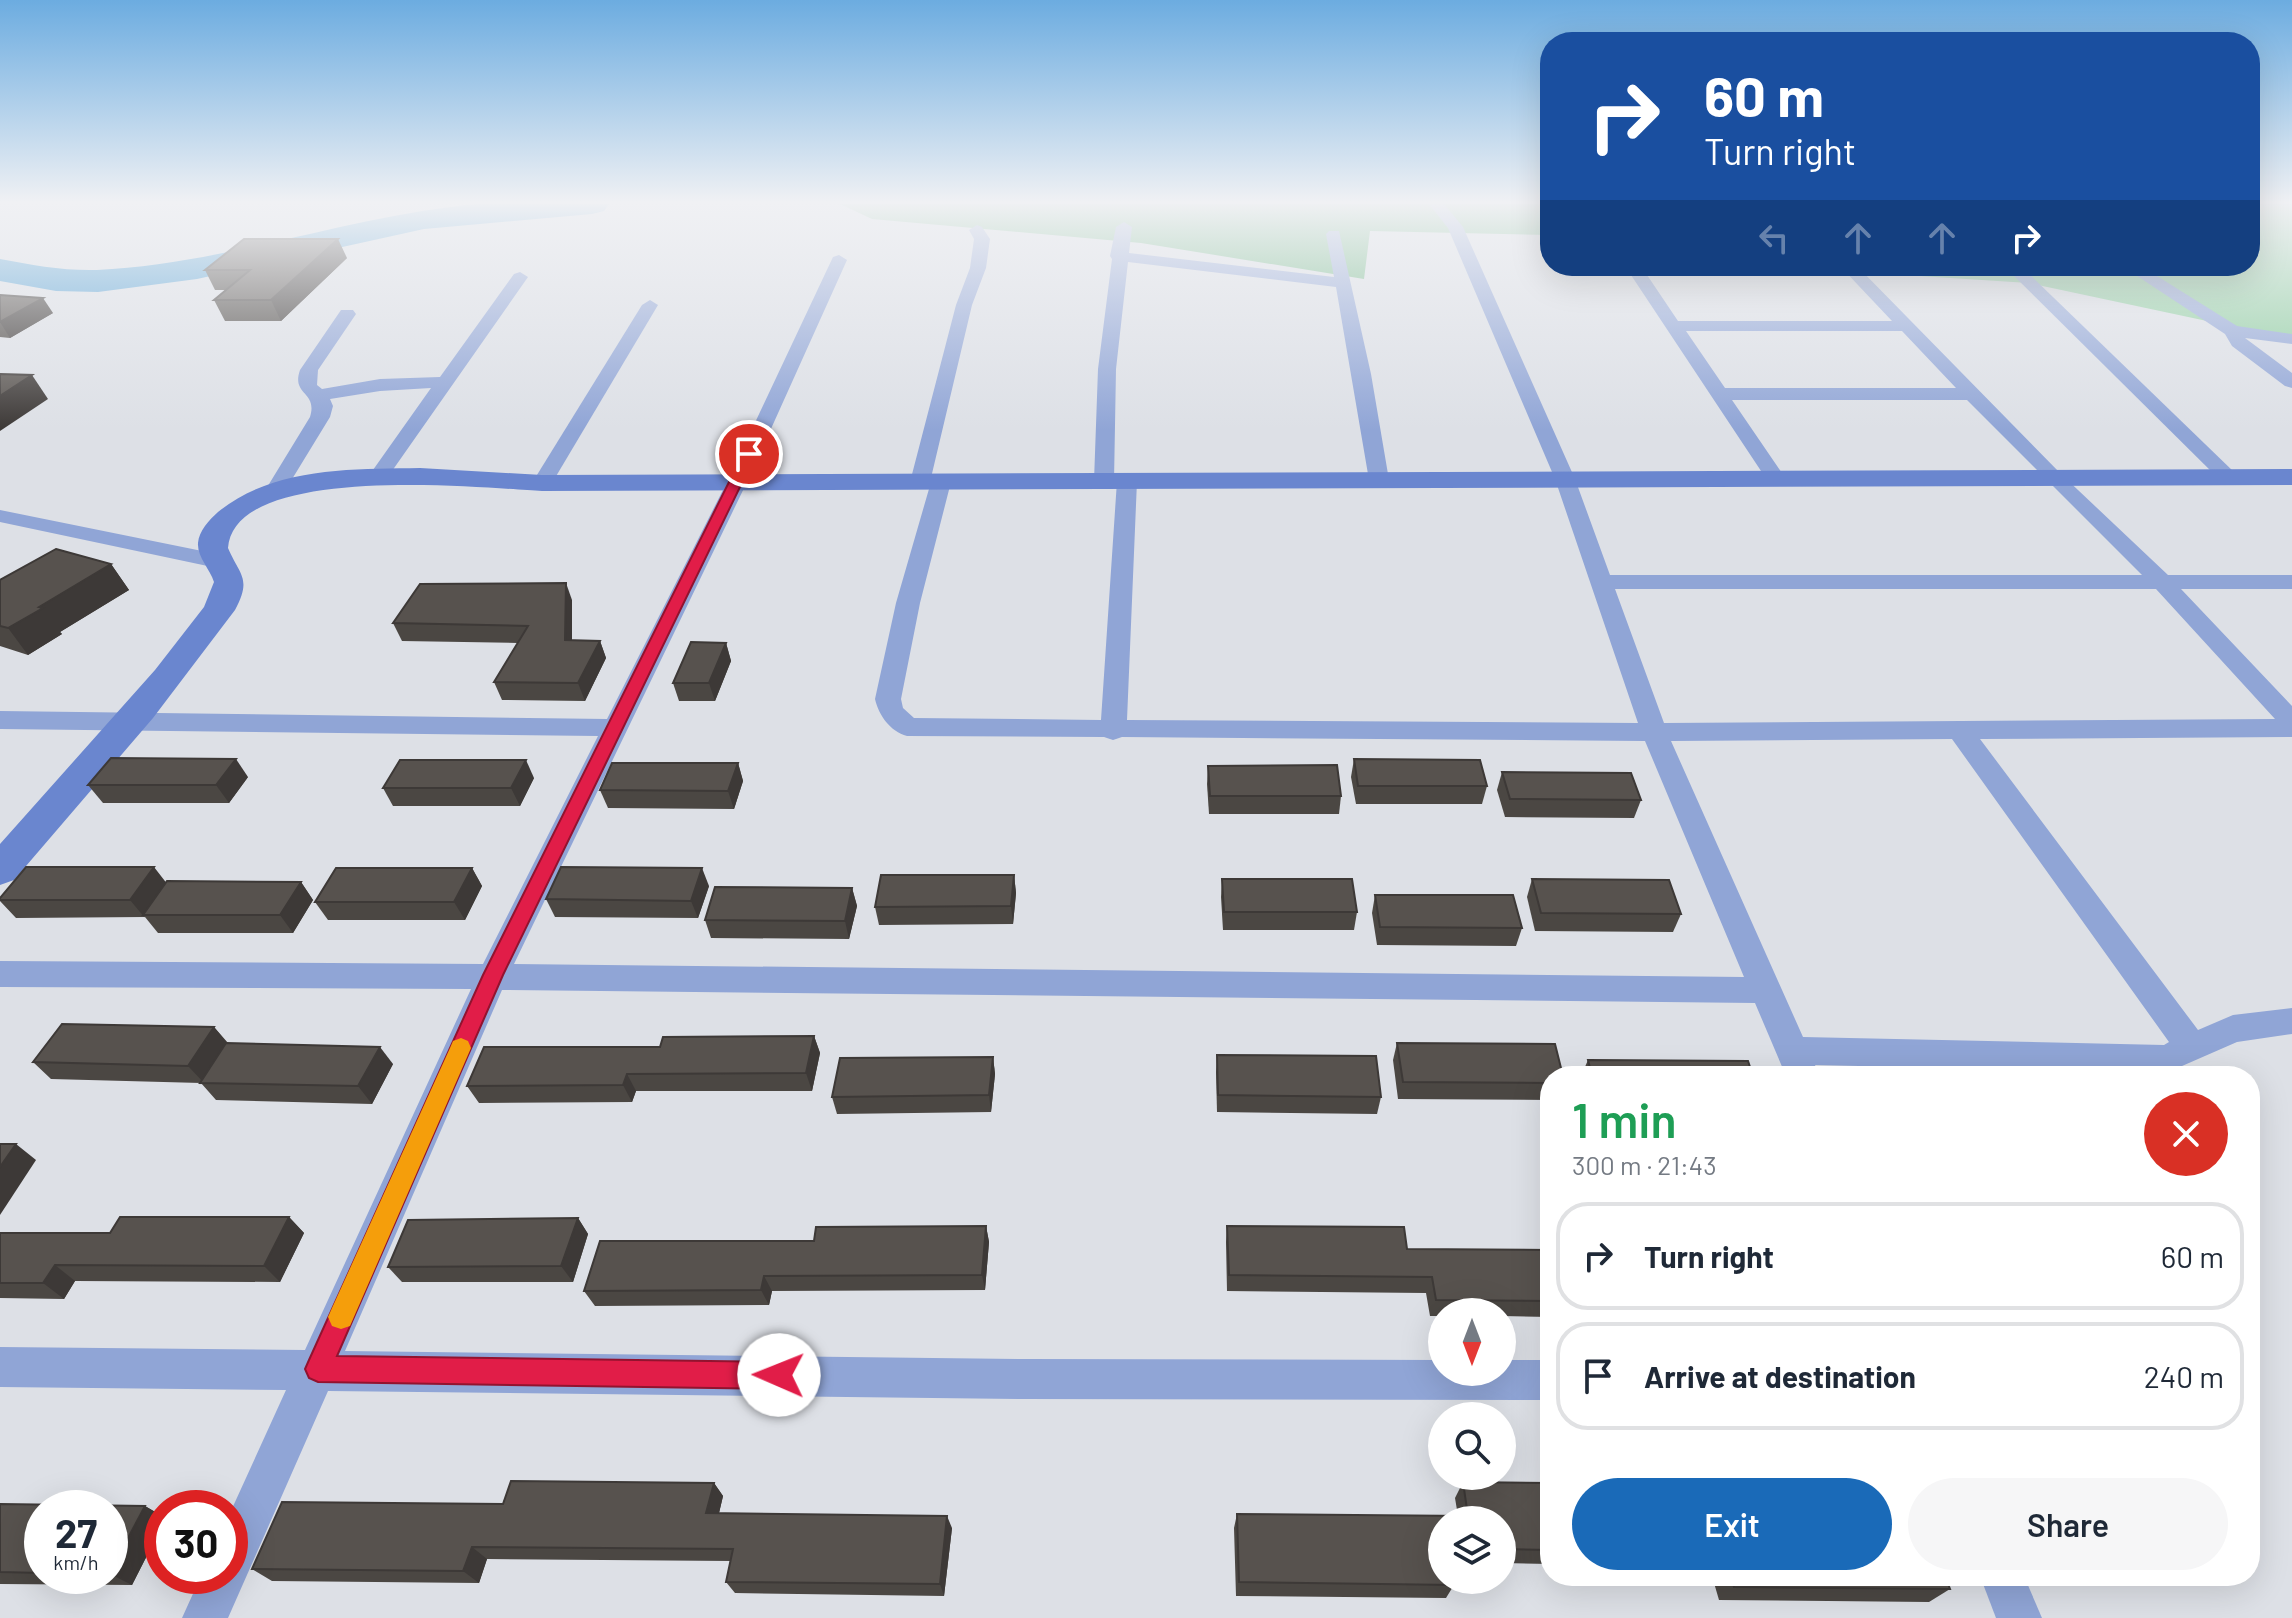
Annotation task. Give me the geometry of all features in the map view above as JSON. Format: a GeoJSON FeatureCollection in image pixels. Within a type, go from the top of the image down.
{"type":"FeatureCollection","features":[{"type":"Feature","properties":{"kind":"street"},"geometry":{"type":"LineString","coordinates":[[378,477],[518,280]]}},
{"type":"Feature","properties":{"kind":"street"},"geometry":{"type":"LineString","coordinates":[[248,1523],[493,975],[737,482],[830,280]]}},
{"type":"Feature","properties":{"kind":"street"},"geometry":{"type":"LineString","coordinates":[[974,280],[964,305],[888,699],[891,711],[907,727],[1113,731],[1654,732],[2292,725]]}},
{"type":"Feature","properties":{"kind":"street"},"geometry":{"type":"LineString","coordinates":[[1113,731],[1116,481],[1107,369],[1116,280]]}},
{"type":"Feature","properties":{"kind":"street"},"geometry":{"type":"LineString","coordinates":[[1315,280],[1344,283]]}},
{"type":"Feature","properties":{"kind":"street"},"geometry":{"type":"LineString","coordinates":[[1343,280],[1379,480]]}},
{"type":"Feature","properties":{"kind":"street"},"geometry":{"type":"LineString","coordinates":[[1478,280],[1565,479],[1654,732],[1798,1063],[2166,1059],[2233,1029],[2292,1021]]}},
{"type":"Feature","properties":{"kind":"street"},"geometry":{"type":"LineString","coordinates":[[1642,280],[1776,479]]}},
{"type":"Feature","properties":{"kind":"street"},"geometry":{"type":"LineString","coordinates":[[1861,280],[2053,477],[2164,584],[2292,725]]}},
{"type":"Feature","properties":{"kind":"street"},"geometry":{"type":"LineString","coordinates":[[2026,280],[2228,477]]}},
{"type":"Feature","properties":{"kind":"street"},"geometry":{"type":"LineString","coordinates":[[2150,280],[2232,331],[2292,339]]}},
{"type":"Feature","properties":{"kind":"street"},"geometry":{"type":"LineString","coordinates":[[542,483],[650,305]]}},
{"type":"Feature","properties":{"kind":"street"},"geometry":{"type":"LineString","coordinates":[[276,489],[316,428],[323,406],[319,395],[308,388],[306,379],[347,314]]}},
{"type":"Feature","properties":{"kind":"street"},"geometry":{"type":"LineString","coordinates":[[1673,326],[1904,326]]}},
{"type":"Feature","properties":{"kind":"street"},"geometry":{"type":"LineString","coordinates":[[2232,331],[2238,342],[2292,382]]}},
{"type":"Feature","properties":{"kind":"street"},"geometry":{"type":"LineString","coordinates":[[319,395],[380,385],[447,382]]}},
{"type":"Feature","properties":{"kind":"street"},"geometry":{"type":"LineString","coordinates":[[1719,394],[1971,394]]}},
{"type":"Feature","properties":{"kind":"street"},"geometry":{"type":"LineString","coordinates":[[0,870],[183,657],[232,587],[231,576],[217,561],[213,547],[221,525],[245,504],[276,489],[305,482],[378,477],[542,483],[2292,477]]}},
{"type":"Feature","properties":{"kind":"street"},"geometry":{"type":"LineString","coordinates":[[0,516],[217,561]]}},
{"type":"Feature","properties":{"kind":"street"},"geometry":{"type":"LineString","coordinates":[[1602,582],[2292,582]]}},
{"type":"Feature","properties":{"kind":"street"},"geometry":{"type":"LineString","coordinates":[[0,720],[613,728]]}},
{"type":"Feature","properties":{"kind":"street"},"geometry":{"type":"LineString","coordinates":[[1959,729],[2192,1048]]}},
{"type":"Feature","properties":{"kind":"street"},"geometry":{"type":"LineString","coordinates":[[0,974],[493,975],[1135,986],[1767,990]]}},
{"type":"Feature","properties":{"kind":"street"},"geometry":{"type":"LineString","coordinates":[[0,1367],[1040,1379],[1540,1380]]}},
{"type":"Feature","properties":{"kind":"street"},"geometry":{"type":"LineString","coordinates":[[2006,1586],[2019,1618]]}},
{"type":"Feature","properties":{"kind":"street"},"geometry":{"type":"LineString","coordinates":[[205,1618],[216,1594]]}},
{"type":"Feature","properties":{"kind":"green space"},"geometry":{"type":"Polygon","coordinates":[[[1975,280],[2292,280],[2292,339],[2029,283],[1975,280]]]}},
{"type":"Feature","properties":{"kind":"building"},"geometry":{"type":"Polygon","coordinates":[[[239,280],[294,280],[271,300],[214,300],[239,280]]]}},
{"type":"Feature","properties":{"kind":"building"},"geometry":{"type":"Polygon","coordinates":[[[0,295],[43,298],[0,322],[0,295]]]}},
{"type":"Feature","properties":{"kind":"building"},"geometry":{"type":"Polygon","coordinates":[[[0,374],[32,375],[0,396],[0,374]]]}},
{"type":"Feature","properties":{"kind":"building"},"geometry":{"type":"Polygon","coordinates":[[[56,549],[111,564],[8,628],[0,626],[0,580],[56,549]]]}},
{"type":"Feature","properties":{"kind":"building"},"geometry":{"type":"Polygon","coordinates":[[[566,583],[565,640],[600,641],[578,683],[494,682],[528,626],[393,623],[420,584],[566,583]]]}},
{"type":"Feature","properties":{"kind":"building"},"geometry":{"type":"Polygon","coordinates":[[[691,642],[726,643],[709,683],[673,683],[691,642]]]}},
{"type":"Feature","properties":{"kind":"building"},"geometry":{"type":"Polygon","coordinates":[[[111,758],[236,759],[216,785],[88,785],[111,758]]]}},
{"type":"Feature","properties":{"kind":"building"},"geometry":{"type":"Polygon","coordinates":[[[1354,759],[1480,760],[1487,786],[1358,786],[1354,759]]]}},
{"type":"Feature","properties":{"kind":"building"},"geometry":{"type":"Polygon","coordinates":[[[400,760],[526,760],[511,788],[383,788],[400,760]]]}},
{"type":"Feature","properties":{"kind":"building"},"geometry":{"type":"Polygon","coordinates":[[[612,763],[738,763],[728,791],[600,790],[612,763]]]}},
{"type":"Feature","properties":{"kind":"building"},"geometry":{"type":"Polygon","coordinates":[[[1337,765],[1341,796],[1210,796],[1208,766],[1337,765]]]}},
{"type":"Feature","properties":{"kind":"building"},"geometry":{"type":"Polygon","coordinates":[[[1502,772],[1631,773],[1641,800],[1510,799],[1502,772]]]}},
{"type":"Feature","properties":{"kind":"building"},"geometry":{"type":"Polygon","coordinates":[[[26,867],[154,867],[130,900],[0,900],[26,867]]]}},
{"type":"Feature","properties":{"kind":"building"},"geometry":{"type":"Polygon","coordinates":[[[561,867],[702,868],[691,901],[546,899],[561,867]]]}},
{"type":"Feature","properties":{"kind":"building"},"geometry":{"type":"Polygon","coordinates":[[[336,868],[472,868],[454,902],[315,902],[336,868]]]}},
{"type":"Feature","properties":{"kind":"building"},"geometry":{"type":"Polygon","coordinates":[[[881,875],[1014,875],[1011,906],[875,907],[881,875]]]}},
{"type":"Feature","properties":{"kind":"building"},"geometry":{"type":"Polygon","coordinates":[[[1222,879],[1352,879],[1357,912],[1224,912],[1222,879]]]}},
{"type":"Feature","properties":{"kind":"building"},"geometry":{"type":"Polygon","coordinates":[[[1532,879],[1669,880],[1681,914],[1541,913],[1532,879]]]}},
{"type":"Feature","properties":{"kind":"building"},"geometry":{"type":"Polygon","coordinates":[[[167,881],[301,882],[280,915],[143,915],[167,881]]]}},
{"type":"Feature","properties":{"kind":"building"},"geometry":{"type":"Polygon","coordinates":[[[715,887],[852,888],[845,921],[705,920],[715,887]]]}},
{"type":"Feature","properties":{"kind":"building"},"geometry":{"type":"Polygon","coordinates":[[[1375,895],[1513,895],[1522,928],[1380,927],[1375,895]]]}},
{"type":"Feature","properties":{"kind":"building"},"geometry":{"type":"Polygon","coordinates":[[[62,1024],[214,1027],[188,1066],[33,1062],[62,1024]]]}},
{"type":"Feature","properties":{"kind":"building"},"geometry":{"type":"Polygon","coordinates":[[[814,1036],[806,1073],[627,1074],[623,1085],[467,1086],[484,1047],[660,1047],[663,1037],[814,1036]]]}},
{"type":"Feature","properties":{"kind":"building"},"geometry":{"type":"Polygon","coordinates":[[[226,1043],[380,1047],[358,1086],[200,1083],[226,1043]]]}},
{"type":"Feature","properties":{"kind":"building"},"geometry":{"type":"Polygon","coordinates":[[[1397,1043],[1555,1044],[1560,1066],[1540,1066],[1540,1083],[1403,1082],[1397,1043]]]}},
{"type":"Feature","properties":{"kind":"building"},"geometry":{"type":"Polygon","coordinates":[[[1217,1055],[1376,1056],[1381,1097],[1218,1095],[1217,1055]]]}},
{"type":"Feature","properties":{"kind":"building"},"geometry":{"type":"Polygon","coordinates":[[[993,1057],[989,1095],[832,1097],[840,1058],[993,1057]]]}},
{"type":"Feature","properties":{"kind":"building"},"geometry":{"type":"Polygon","coordinates":[[[1588,1060],[1748,1061],[1750,1066],[1590,1066],[1588,1060]]]}},
{"type":"Feature","properties":{"kind":"building"},"geometry":{"type":"Polygon","coordinates":[[[0,1144],[16,1144],[0,1167],[0,1144]]]}},
{"type":"Feature","properties":{"kind":"building"},"geometry":{"type":"Polygon","coordinates":[[[120,1217],[289,1217],[264,1266],[55,1265],[43,1283],[0,1283],[0,1233],[110,1233],[120,1217]]]}},
{"type":"Feature","properties":{"kind":"building"},"geometry":{"type":"Polygon","coordinates":[[[578,1218],[561,1266],[388,1267],[408,1220],[578,1218]]]}},
{"type":"Feature","properties":{"kind":"building"},"geometry":{"type":"Polygon","coordinates":[[[986,1226],[982,1275],[764,1276],[761,1290],[584,1291],[600,1241],[814,1241],[816,1227],[986,1226]]]}},
{"type":"Feature","properties":{"kind":"building"},"geometry":{"type":"Polygon","coordinates":[[[1227,1226],[1404,1227],[1407,1249],[1540,1250],[1540,1301],[1436,1298],[1432,1277],[1229,1275],[1227,1226]]]}},
{"type":"Feature","properties":{"kind":"building"},"geometry":{"type":"Polygon","coordinates":[[[511,1481],[714,1483],[706,1513],[947,1516],[940,1584],[726,1582],[733,1549],[472,1547],[463,1571],[252,1569],[282,1502],[503,1504],[511,1481]]]}},
{"type":"Feature","properties":{"kind":"building"},"geometry":{"type":"Polygon","coordinates":[[[1516,1483],[1540,1483],[1540,1550],[1516,1549],[1516,1506],[1467,1506],[1464,1490],[1516,1490],[1516,1483]]]}},
{"type":"Feature","properties":{"kind":"building"},"geometry":{"type":"Polygon","coordinates":[[[0,1504],[24,1504],[24,1573],[0,1572],[0,1504]]]}},
{"type":"Feature","properties":{"kind":"building"},"geometry":{"type":"Polygon","coordinates":[[[128,1506],[144,1508],[128,1538],[128,1506]]]}},
{"type":"Feature","properties":{"kind":"building"},"geometry":{"type":"Polygon","coordinates":[[[1237,1514],[1428,1516],[1428,1585],[1239,1582],[1237,1514]]]}},
{"type":"Feature","properties":{"kind":"building"},"geometry":{"type":"Polygon","coordinates":[[[1949,1586],[1950,1589],[1734,1587],[1949,1586]]]}},
{"type":"Feature","properties":{"kind":"waterway"},"geometry":{"type":"LineString","coordinates":[[53,280],[109,280]]}},
{"type":"Feature","properties":{"kind":"slow traffic"},"geometry":{"type":"LineString","coordinates":[[341,1317],[461,1048]]}},
{"type":"Feature","properties":{"kind":"route"},"geometry":{"type":"LineString","coordinates":[[749,454],[493,975],[318,1369],[779,1375]]}}]}
